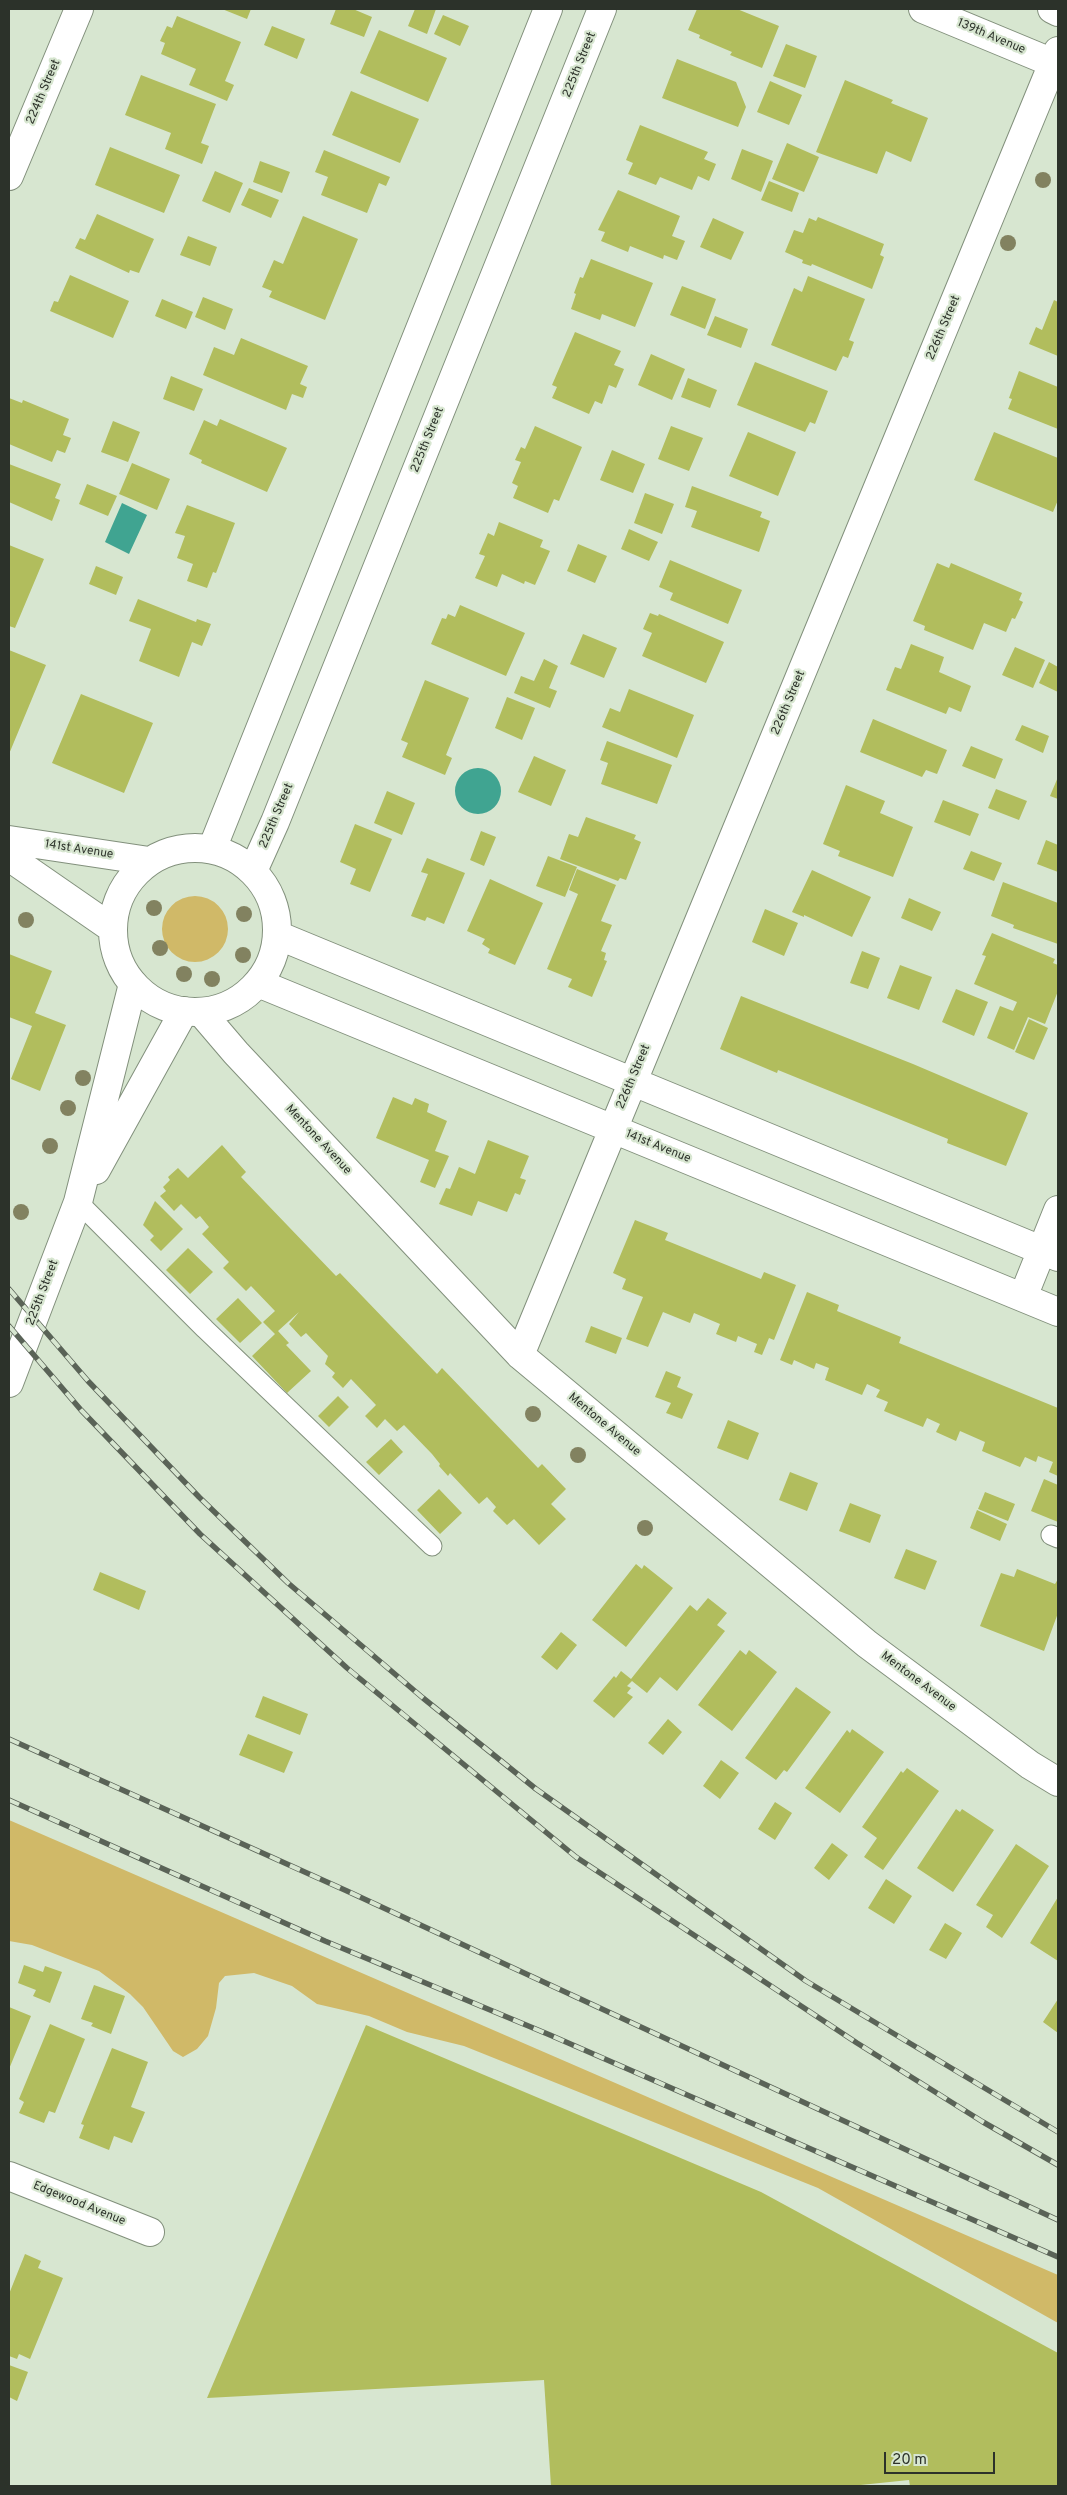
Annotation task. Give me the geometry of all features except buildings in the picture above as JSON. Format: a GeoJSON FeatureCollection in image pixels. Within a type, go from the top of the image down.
{"type":"FeatureCollection","features":[{"type":"Feature","properties":{"kind":"street","name":"224th Street"},"geometry":{"type":"LineString","coordinates":[[9,176],[79,9]]}},
{"type":"Feature","properties":{"kind":"street"},"geometry":{"type":"LineString","coordinates":[[212,849],[548,9]]}},
{"type":"Feature","properties":{"kind":"street","name":"225th Street"},"geometry":{"type":"LineString","coordinates":[[253,871],[279,813],[602,9]]}},
{"type":"Feature","properties":{"kind":"street","name":"139th Avenue"},"geometry":{"type":"LineString","coordinates":[[923,9],[1057,60]]}},
{"type":"Feature","properties":{"kind":"street"},"geometry":{"type":"LineString","coordinates":[[1052,9],[1058,12]]}},
{"type":"Feature","properties":{"kind":"street","name":"226th Street"},"geometry":{"type":"LineString","coordinates":[[520,1354],[1057,60]]}},
{"type":"Feature","properties":{"kind":"street","name":"141st Avenue"},"geometry":{"type":"LineString","coordinates":[[9,840],[149,861]]}},
{"type":"Feature","properties":{"kind":"street"},"geometry":{"type":"LineString","coordinates":[[192,848],[212,849],[235,858],[253,871],[267,889],[275,907],[276,949],[268,968],[258,983],[241,999],[222,1008],[193,1012],[161,1005],[143,994],[133,984],[118,959],[112,938],[113,915],[120,894],[132,875],[149,861],[170,851],[192,848]]}},
{"type":"Feature","properties":{"kind":"street"},"geometry":{"type":"LineString","coordinates":[[9,857],[113,929]]}},
{"type":"Feature","properties":{"kind":"street"},"geometry":{"type":"LineString","coordinates":[[277,935],[1050,1254]]}},
{"type":"Feature","properties":{"kind":"street","name":"141st Avenue"},"geometry":{"type":"LineString","coordinates":[[258,983],[1058,1312]]}},
{"type":"Feature","properties":{"kind":"street","name":"225th Street"},"geometry":{"type":"LineString","coordinates":[[9,1383],[78,1202],[133,984]]}},
{"type":"Feature","properties":{"kind":"street","name":"225th Street"},"geometry":{"type":"LineString","coordinates":[[78,1202],[193,1012]]}},
{"type":"Feature","properties":{"kind":"street","name":"Mentone Avenue"},"geometry":{"type":"LineString","coordinates":[[193,1012],[236,1054],[520,1354],[867,1644],[1030,1765],[1058,1782]]}},
{"type":"Feature","properties":{"kind":"street"},"geometry":{"type":"LineString","coordinates":[[1023,1297],[1050,1254],[1058,1210]]}},
{"type":"Feature","properties":{"kind":"street","name":"Edgewood Avenue"},"geometry":{"type":"LineString","coordinates":[[9,2176],[150,2232]]}},
{"type":"Feature","properties":{"kind":"lane"},"geometry":{"type":"LineString","coordinates":[[78,1202],[205,1329],[432,1546]]}},
{"type":"Feature","properties":{"kind":"shaded area"},"geometry":{"type":"Polygon","coordinates":[[[195,896],[208,899],[218,906],[225,916],[228,929],[225,942],[218,952],[208,959],[195,962],[182,959],[172,952],[165,942],[162,929],[165,916],[172,906],[182,899],[195,896]]]}},
{"type":"Feature","properties":{"kind":"shaded area"},"geometry":{"type":"Polygon","coordinates":[[[9,1820],[1058,2275],[1058,2323],[818,2188],[464,2046],[407,2032],[369,2016],[317,2004],[292,1986],[254,1973],[225,1976],[219,1983],[216,2008],[208,2036],[197,2049],[183,2057],[173,2051],[143,2007],[130,1994],[99,1971],[32,1945],[9,1941],[9,1820]]]}},
{"type":"Feature","properties":{"kind":"water"},"geometry":{"type":"Polygon","coordinates":[[[122,503],[147,515],[129,554],[105,542],[122,503]]]}},
{"type":"Feature","properties":{"kind":"water"},"geometry":{"type":"Polygon","coordinates":[[[478,768],[491,772],[497,778],[501,791],[497,804],[491,810],[478,814],[465,810],[459,804],[455,791],[459,778],[465,772],[478,768]]]}},
{"type":"Feature","properties":{"kind":"railway"},"geometry":{"type":"LineString","coordinates":[[9,1289],[88,1381],[199,1497],[288,1583],[423,1698],[536,1789],[806,1981],[1058,2132]]}},
{"type":"Feature","properties":{"kind":"railway"},"geometry":{"type":"LineString","coordinates":[[9,1326],[81,1410],[200,1534],[347,1668],[576,1857],[857,2043],[983,2122],[1058,2165]]}},
{"type":"Feature","properties":{"kind":"railway"},"geometry":{"type":"LineString","coordinates":[[9,1739],[347,1891],[1058,2220]]}},
{"type":"Feature","properties":{"kind":"railway"},"geometry":{"type":"LineString","coordinates":[[9,1800],[325,1941],[550,2035],[1058,2257]]}}]}
